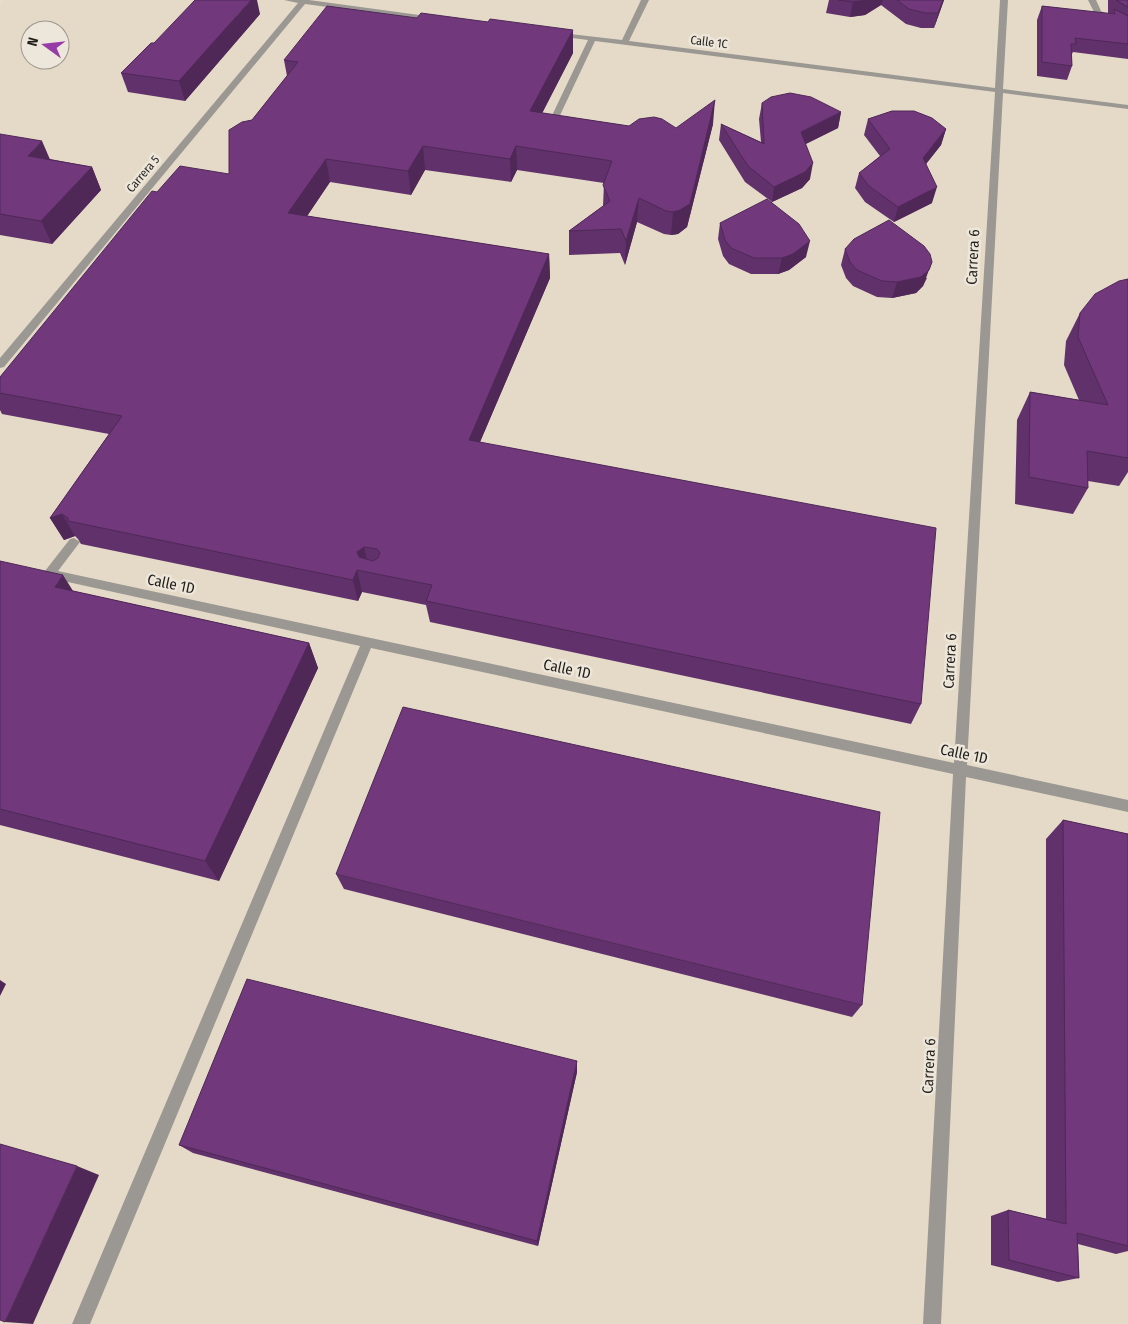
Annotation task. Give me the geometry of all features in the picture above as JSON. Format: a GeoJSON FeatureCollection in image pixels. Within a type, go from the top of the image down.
{"type":"FeatureCollection","features":[{"type":"Feature","properties":{"kind":"street"},"geometry":{"type":"LineString","coordinates":[[288,0],[438,19]]}},
{"type":"Feature","properties":{"kind":"street"},"geometry":{"type":"LineString","coordinates":[[624,43],[645,0]]}},
{"type":"Feature","properties":{"kind":"street","name":"Carrera 6"},"geometry":{"type":"LineString","coordinates":[[932,1324],[960,770],[1004,0]]}},
{"type":"Feature","properties":{"kind":"street"},"geometry":{"type":"LineString","coordinates":[[1092,0],[1098,12],[1128,29]]}},
{"type":"Feature","properties":{"kind":"street","name":"Carrera 5"},"geometry":{"type":"LineString","coordinates":[[0,365],[304,1]]}},
{"type":"Feature","properties":{"kind":"street","name":"Calle 1C"},"geometry":{"type":"LineString","coordinates":[[544,33],[1128,107]]}},
{"type":"Feature","properties":{"kind":"street"},"geometry":{"type":"LineString","coordinates":[[550,128],[592,39]]}},
{"type":"Feature","properties":{"kind":"street"},"geometry":{"type":"LineString","coordinates":[[49,574],[74,542]]}},
{"type":"Feature","properties":{"kind":"street","name":"Calle 1D"},"geometry":{"type":"LineString","coordinates":[[33,571],[1128,806]]}},
{"type":"Feature","properties":{"kind":"street"},"geometry":{"type":"LineString","coordinates":[[81,1324],[367,643]]}},
{"type":"Feature","properties":{"kind":"shaded area"},"geometry":{"type":"Polygon","coordinates":[[[1128,0],[1128,1324],[0,1324],[0,1],[1128,0]]]}},
{"type":"Feature","properties":{"kind":"building"},"geometry":{"type":"Polygon","coordinates":[[[195,0],[251,0],[179,81],[121,73],[151,43],[154,43],[195,0]]]}},
{"type":"Feature","properties":{"kind":"building"},"geometry":{"type":"Polygon","coordinates":[[[838,0],[869,0],[853,2],[838,0]]]}},
{"type":"Feature","properties":{"kind":"building"},"geometry":{"type":"Polygon","coordinates":[[[897,0],[943,0],[938,13],[925,13],[909,9],[897,0]]]}},
{"type":"Feature","properties":{"kind":"building"},"geometry":{"type":"Polygon","coordinates":[[[1116,0],[1128,0],[1128,7],[1116,0]]]}},
{"type":"Feature","properties":{"kind":"building"},"geometry":{"type":"Polygon","coordinates":[[[327,6],[417,18],[421,13],[488,22],[490,19],[573,30],[530,111],[629,126],[639,119],[654,117],[662,119],[676,128],[715,100],[690,204],[673,212],[666,211],[639,198],[626,241],[621,229],[569,231],[610,201],[603,185],[612,161],[516,146],[510,159],[423,146],[408,171],[326,159],[288,213],[549,254],[469,440],[936,528],[921,704],[426,601],[432,585],[357,570],[353,580],[68,521],[68,518],[62,514],[50,518],[122,416],[0,393],[0,377],[152,191],[157,192],[180,166],[229,174],[229,130],[242,122],[252,120],[298,62],[284,60],[327,6]],[[364,547],[357,552],[359,557],[373,561],[378,558],[380,553],[377,549],[364,547]]]}},
{"type":"Feature","properties":{"kind":"building"},"geometry":{"type":"Polygon","coordinates":[[[1042,6],[1115,14],[1114,9],[1128,16],[1128,44],[1075,38],[1076,44],[1071,44],[1072,66],[1042,62],[1042,6]]]}},
{"type":"Feature","properties":{"kind":"building"},"geometry":{"type":"Polygon","coordinates":[[[790,93],[811,97],[841,112],[801,132],[813,163],[805,172],[774,187],[748,166],[721,124],[764,144],[762,103],[771,97],[790,93]]]}},
{"type":"Feature","properties":{"kind":"building"},"geometry":{"type":"Polygon","coordinates":[[[892,111],[914,111],[932,118],[946,129],[923,158],[937,187],[898,207],[869,186],[859,173],[890,149],[868,119],[892,111]]]}},
{"type":"Feature","properties":{"kind":"building"},"geometry":{"type":"Polygon","coordinates":[[[0,134],[42,141],[28,156],[92,167],[41,221],[0,214],[0,134]]]}},
{"type":"Feature","properties":{"kind":"building"},"geometry":{"type":"Polygon","coordinates":[[[767,199],[799,224],[810,241],[793,254],[782,258],[754,258],[731,248],[725,240],[720,223],[767,199]]]}},
{"type":"Feature","properties":{"kind":"building"},"geometry":{"type":"Polygon","coordinates":[[[889,220],[924,246],[930,254],[932,262],[929,270],[921,277],[897,282],[882,281],[857,270],[850,262],[845,249],[854,239],[889,220]]]}},
{"type":"Feature","properties":{"kind":"building"},"geometry":{"type":"Polygon","coordinates":[[[1128,279],[1128,458],[1087,451],[1088,488],[1029,477],[1030,392],[1108,405],[1078,337],[1080,313],[1095,294],[1119,281],[1128,279]]]}},
{"type":"Feature","properties":{"kind":"building"},"geometry":{"type":"Polygon","coordinates":[[[0,561],[63,575],[55,587],[309,643],[205,861],[0,809],[0,561]]]}},
{"type":"Feature","properties":{"kind":"building"},"geometry":{"type":"Polygon","coordinates":[[[403,707],[880,812],[862,1005],[336,874],[403,707]]]}},
{"type":"Feature","properties":{"kind":"building"},"geometry":{"type":"Polygon","coordinates":[[[1063,820],[1128,834],[1128,1246],[1077,1233],[1079,1278],[1009,1260],[1008,1210],[1066,1224],[1063,820]]]}},
{"type":"Feature","properties":{"kind":"building"},"geometry":{"type":"Polygon","coordinates":[[[247,979],[577,1061],[537,1241],[179,1145],[247,979]]]}},
{"type":"Feature","properties":{"kind":"building"},"geometry":{"type":"Polygon","coordinates":[[[0,1144],[77,1166],[5,1322],[0,1320],[0,1144]]]}}]}
